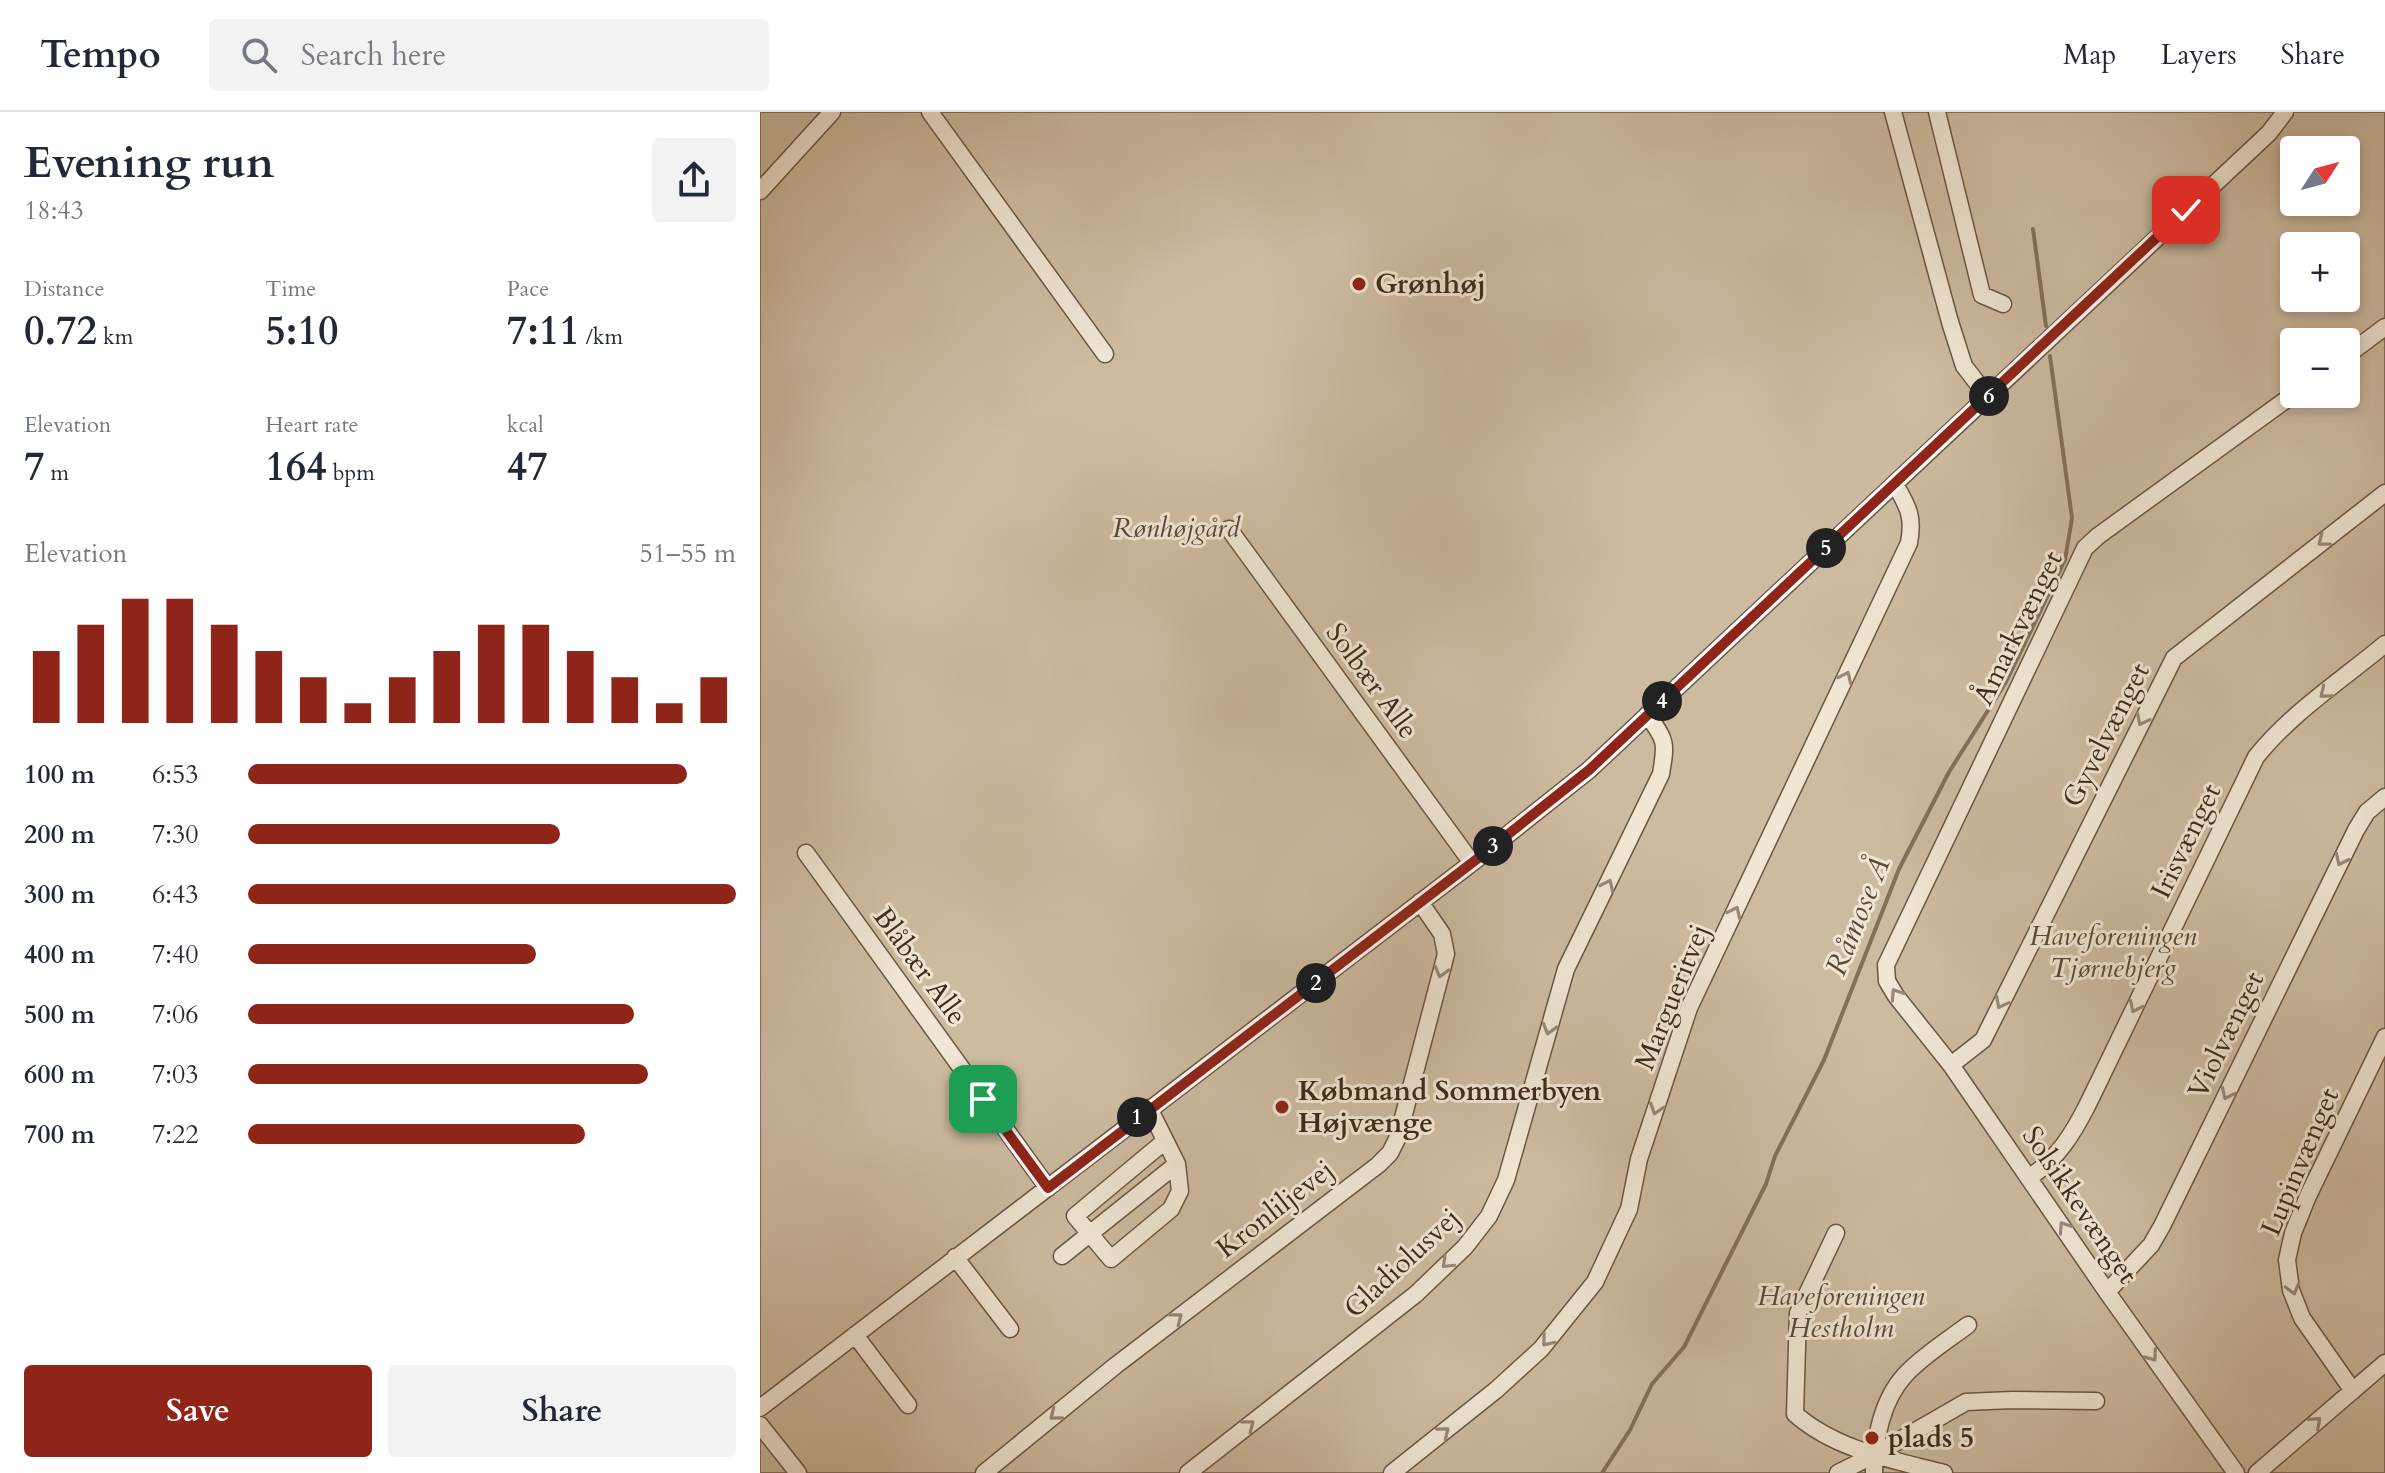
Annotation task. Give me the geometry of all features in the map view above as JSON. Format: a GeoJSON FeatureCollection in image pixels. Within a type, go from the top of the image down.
{"type":"FeatureCollection","features":[{"type":"Feature","properties":{"kind":"street"},"geometry":{"type":"LineString","coordinates":[[760,191],[832,112]]}},
{"type":"Feature","properties":{"kind":"street"},"geometry":{"type":"LineString","coordinates":[[930,112],[1105,354]]}},
{"type":"Feature","properties":{"kind":"street"},"geometry":{"type":"LineString","coordinates":[[1893,112],[1964,366],[1988,397]]}},
{"type":"Feature","properties":{"kind":"street"},"geometry":{"type":"LineString","coordinates":[[1937,112],[1982,295],[2003,304]]}},
{"type":"Feature","properties":{"kind":"street"},"geometry":{"type":"LineString","coordinates":[[760,1408],[1589,770],[2269,133],[2285,112]]}},
{"type":"Feature","properties":{"kind":"street"},"geometry":{"type":"LineString","coordinates":[[2360,346],[2385,327]]}},
{"type":"Feature","properties":{"kind":"street","name":"Åmarkvænget"},"geometry":{"type":"LineString","coordinates":[[1886,965],[2085,548],[2280,404]]}},
{"type":"Feature","properties":{"kind":"street","name":"Margueritvej"},"geometry":{"type":"LineString","coordinates":[[1392,1473],[1496,1390],[1541,1349],[1595,1282],[1629,1209],[1639,1159],[1689,1008],[1909,543],[1913,525],[1908,507],[1895,484]]}},
{"type":"Feature","properties":{"kind":"street","name":"Gyvelvænget"},"geometry":{"type":"LineString","coordinates":[[1951,1065],[1983,1040],[2174,658],[2385,493]]}},
{"type":"Feature","properties":{"kind":"street","name":"Solbær Alle"},"geometry":{"type":"LineString","coordinates":[[1229,529],[1472,863]]}},
{"type":"Feature","properties":{"kind":"street","name":"Irisvænget"},"geometry":{"type":"LineString","coordinates":[[2030,1177],[2063,1148],[2087,1106],[2256,757],[2293,719],[2385,644]]}},
{"type":"Feature","properties":{"kind":"street","name":"Gladiolusvej"},"geometry":{"type":"LineString","coordinates":[[1188,1473],[1416,1294],[1465,1247],[1489,1216],[1506,1180],[1566,969],[1661,774],[1663,735],[1647,715]]}},
{"type":"Feature","properties":{"kind":"street","name":"Violvænget"},"geometry":{"type":"LineString","coordinates":[[2107,1292],[2151,1245],[2162,1226],[2356,830],[2367,812],[2385,797]]}},
{"type":"Feature","properties":{"kind":"street","name":"Blåbær Alle"},"geometry":{"type":"LineString","coordinates":[[806,853],[1048,1188]]}},
{"type":"Feature","properties":{"kind":"street","name":"Kronliljevej"},"geometry":{"type":"LineString","coordinates":[[984,1473],[1115,1366],[1390,1153],[1398,1137],[1446,954],[1442,934],[1420,902]]}},
{"type":"Feature","properties":{"kind":"street","name":"Solsikkevænget"},"geometry":{"type":"LineString","coordinates":[[1886,965],[1887,981],[1896,996],[1951,1065],[2236,1473]]}},
{"type":"Feature","properties":{"kind":"street","name":"Lupinvænget"},"geometry":{"type":"LineString","coordinates":[[2353,1391],[2302,1318],[2291,1290],[2287,1260],[2293,1233],[2308,1196],[2385,1037]]}},
{"type":"Feature","properties":{"kind":"street"},"geometry":{"type":"LineString","coordinates":[[1149,1108],[1177,1164],[1180,1191],[1171,1209],[1111,1259],[1075,1216],[1165,1141]]}},
{"type":"Feature","properties":{"kind":"street"},"geometry":{"type":"LineString","coordinates":[[1062,1256],[1177,1164]]}},
{"type":"Feature","properties":{"kind":"street"},"geometry":{"type":"LineString","coordinates":[[1836,1233],[1798,1313],[1795,1414],[1813,1430],[1874,1455],[1944,1473]]}},
{"type":"Feature","properties":{"kind":"street"},"geometry":{"type":"LineString","coordinates":[[955,1257],[1010,1329]]}},
{"type":"Feature","properties":{"kind":"street"},"geometry":{"type":"LineString","coordinates":[[1874,1473],[1874,1455],[1888,1398],[1905,1374],[1968,1325]]}},
{"type":"Feature","properties":{"kind":"street"},"geometry":{"type":"LineString","coordinates":[[855,1335],[908,1405]]}},
{"type":"Feature","properties":{"kind":"street"},"geometry":{"type":"LineString","coordinates":[[2257,1473],[2385,1363]]}},
{"type":"Feature","properties":{"kind":"street"},"geometry":{"type":"LineString","coordinates":[[1838,1473],[1966,1402],[2096,1401]]}},
{"type":"Feature","properties":{"kind":"street"},"geometry":{"type":"LineString","coordinates":[[760,1425],[798,1473]]}},
{"type":"Feature","properties":{"kind":"street"},"geometry":{"type":"LineString","coordinates":[[1862,1473],[1874,1455]]}},
{"type":"Feature","properties":{"kind":"street"},"geometry":{"type":"LineString","coordinates":[[1874,1455],[1886,1473]]}},
{"type":"Feature","properties":{"kind":"green space"},"geometry":{"type":"Polygon","coordinates":[[[760,112],[2385,112],[2385,1473],[760,1473],[760,112]]]}},
{"type":"Feature","properties":{"kind":"waterway","name":"Råmose Å"},"geometry":{"type":"LineString","coordinates":[[2033,229],[2046,326]]}},
{"type":"Feature","properties":{"kind":"waterway","name":"Råmose Å"},"geometry":{"type":"LineString","coordinates":[[1602,1473],[1630,1430],[1652,1384],[1684,1347],[1824,1060],[1899,869],[1949,772],[2006,682],[2065,560],[2072,518],[2050,356]]}},
{"type":"Feature","properties":{"kind":"place","name":"Grønhøj"},"geometry":{"type":"Point","coordinates":[1359,284]}},
{"type":"Feature","properties":{"kind":"place","name":"Købmand Sommerbyen Højvænge"},"geometry":{"type":"Point","coordinates":[1282,1107]}},
{"type":"Feature","properties":{"kind":"place","name":"plads 5"},"geometry":{"type":"Point","coordinates":[1872,1438]}},
{"type":"Feature","properties":{"kind":"route"},"geometry":{"type":"LineString","coordinates":[[983,1099],[1048,1188],[1589,770],[2186,210]]}},
{"type":"Feature","properties":{"kind":"park label","name":"Rønhøjgård"},"geometry":{"type":"Point","coordinates":[1176,528]}},
{"type":"Feature","properties":{"kind":"park label","name":"Haveforeningen Tjørnebjerg"},"geometry":{"type":"Point","coordinates":[2113,952]}},
{"type":"Feature","properties":{"kind":"park label","name":"Haveforeningen Hestholm"},"geometry":{"type":"Point","coordinates":[1841,1312]}}]}
